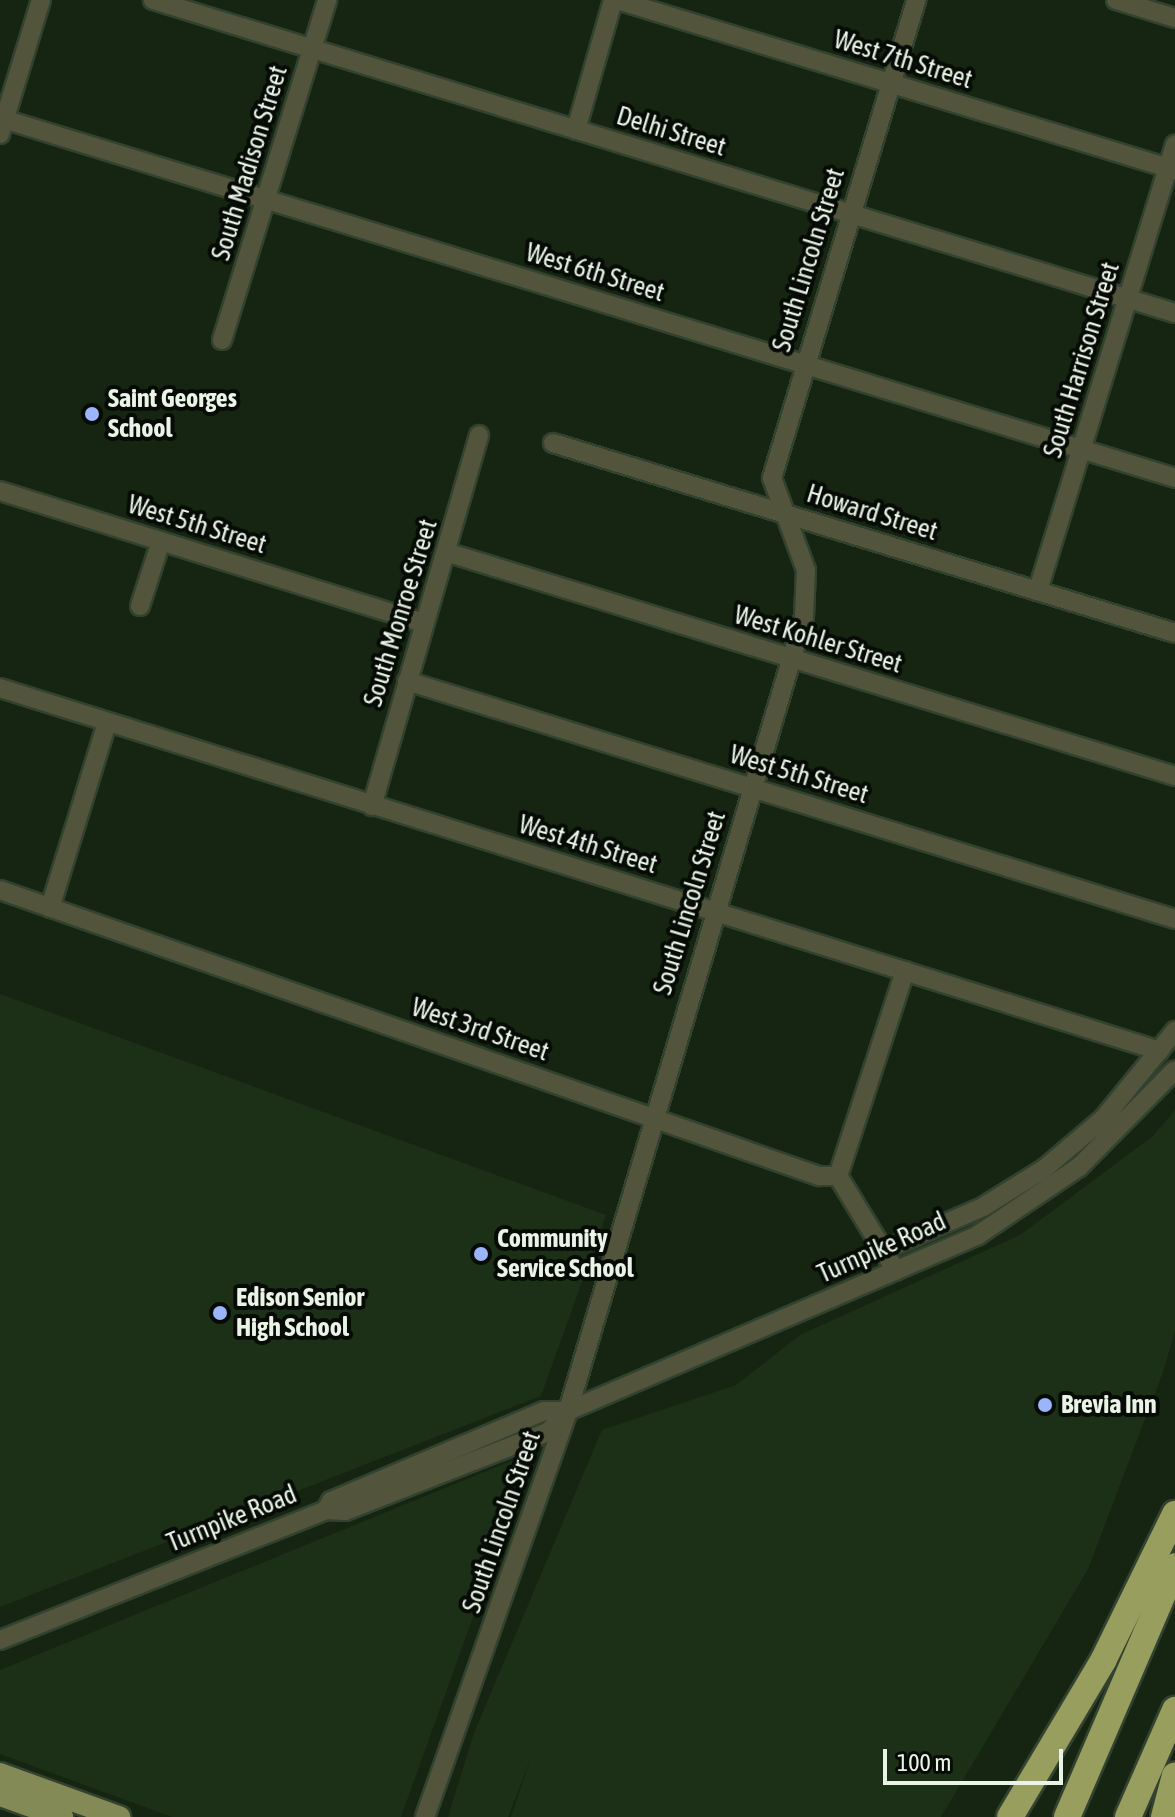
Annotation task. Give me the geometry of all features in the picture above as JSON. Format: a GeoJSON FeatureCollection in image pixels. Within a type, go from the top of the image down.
{"type":"FeatureCollection","features":[{"type":"Feature","properties":{"kind":"highway"},"geometry":{"type":"LineString","coordinates":[[1010,1817],[1103,1661],[1175,1514]]}},
{"type":"Feature","properties":{"kind":"highway"},"geometry":{"type":"LineString","coordinates":[[1067,1817],[1175,1566]]}},
{"type":"Feature","properties":{"kind":"highway"},"geometry":{"type":"LineString","coordinates":[[1128,1817],[1175,1710]]}},
{"type":"Feature","properties":{"kind":"highway"},"geometry":{"type":"LineString","coordinates":[[1164,1817],[1175,1775]]}},
{"type":"Feature","properties":{"kind":"main road"},"geometry":{"type":"LineString","coordinates":[[0,1774],[119,1817]]}},
{"type":"Feature","properties":{"kind":"main road"},"geometry":{"type":"LineString","coordinates":[[0,1785],[48,1801],[55,1794]]}},
{"type":"Feature","properties":{"kind":"main road"},"geometry":{"type":"LineString","coordinates":[[0,1795],[62,1817]]}},
{"type":"Feature","properties":{"kind":"street"},"geometry":{"type":"LineString","coordinates":[[2,123],[41,0]]}},
{"type":"Feature","properties":{"kind":"street","name":"Delhi Street"},"geometry":{"type":"LineString","coordinates":[[153,0],[1175,313]]}},
{"type":"Feature","properties":{"kind":"street","name":"South Madison Street"},"geometry":{"type":"LineString","coordinates":[[222,340],[327,0]]}},
{"type":"Feature","properties":{"kind":"street"},"geometry":{"type":"LineString","coordinates":[[576,130],[615,0]]}},
{"type":"Feature","properties":{"kind":"street","name":"West 7th Street"},"geometry":{"type":"LineString","coordinates":[[615,0],[1171,169]]}},
{"type":"Feature","properties":{"kind":"street","name":"South Lincoln Street"},"geometry":{"type":"LineString","coordinates":[[425,1817],[568,1411],[791,659],[808,589],[772,478],[916,0]]}},
{"type":"Feature","properties":{"kind":"street"},"geometry":{"type":"LineString","coordinates":[[1116,0],[1175,18]]}},
{"type":"Feature","properties":{"kind":"street","name":"West 6th Street"},"geometry":{"type":"LineString","coordinates":[[2,123],[266,199],[1175,478]]}},
{"type":"Feature","properties":{"kind":"street","name":"South Harrison Street"},"geometry":{"type":"LineString","coordinates":[[1038,590],[1171,169],[1175,145]]}},
{"type":"Feature","properties":{"kind":"street","name":"South Monroe Street"},"geometry":{"type":"LineString","coordinates":[[372,806],[479,435]]}},
{"type":"Feature","properties":{"kind":"street","name":"Howard Street"},"geometry":{"type":"LineString","coordinates":[[553,443],[1175,633]]}},
{"type":"Feature","properties":{"kind":"street","name":"West 5th Street"},"geometry":{"type":"LineString","coordinates":[[0,491],[424,623]]}},
{"type":"Feature","properties":{"kind":"street"},"geometry":{"type":"LineString","coordinates":[[140,606],[161,541]]}},
{"type":"Feature","properties":{"kind":"street","name":"West Kohler Street"},"geometry":{"type":"LineString","coordinates":[[446,552],[1175,776]]}},
{"type":"Feature","properties":{"kind":"street","name":"West 5th Street"},"geometry":{"type":"LineString","coordinates":[[407,681],[1175,919]]}},
{"type":"Feature","properties":{"kind":"street","name":"West 4th Street"},"geometry":{"type":"LineString","coordinates":[[0,688],[1160,1051]]}},
{"type":"Feature","properties":{"kind":"street"},"geometry":{"type":"LineString","coordinates":[[50,908],[107,723]]}},
{"type":"Feature","properties":{"kind":"street","name":"West 3rd Street"},"geometry":{"type":"LineString","coordinates":[[0,890],[819,1176],[838,1176]]}},
{"type":"Feature","properties":{"kind":"street"},"geometry":{"type":"LineString","coordinates":[[896,1271],[838,1176],[905,971]]}},
{"type":"Feature","properties":{"kind":"street"},"geometry":{"type":"LineString","coordinates":[[884,1250],[983,1207],[1044,1169],[1103,1119],[1175,1031]]}},
{"type":"Feature","properties":{"kind":"street","name":"Turnpike Road"},"geometry":{"type":"LineString","coordinates":[[0,1640],[548,1432],[568,1411],[978,1235],[1050,1189],[1109,1141],[1175,1070]]}},
{"type":"Feature","properties":{"kind":"shaded area","name":"Edison Senior High School"},"geometry":{"type":"Polygon","coordinates":[[[0,994],[606,1215],[541,1396],[0,1607],[0,994]]]}},
{"type":"Feature","properties":{"kind":"shaded area"},"geometry":{"type":"Polygon","coordinates":[[[1175,1110],[1175,1331],[1163,1372],[1088,1569],[941,1817],[511,1817],[532,1755],[508,1817],[448,1817],[474,1733],[602,1430],[736,1385],[800,1335],[1020,1235],[1153,1136],[1175,1110]]]}},
{"type":"Feature","properties":{"kind":"shaded area"},"geometry":{"type":"Polygon","coordinates":[[[516,1459],[526,1470],[401,1817],[172,1817],[0,1754],[0,1670],[516,1459]]]}},
{"type":"Feature","properties":{"kind":"place","name":"Saint Georges School"},"geometry":{"type":"Point","coordinates":[92,414]}},
{"type":"Feature","properties":{"kind":"place","name":"Community Service School"},"geometry":{"type":"Point","coordinates":[481,1254]}},
{"type":"Feature","properties":{"kind":"place","name":"Edison Senior High School"},"geometry":{"type":"Point","coordinates":[220,1313]}},
{"type":"Feature","properties":{"kind":"place","name":"Brevia Inn"},"geometry":{"type":"Point","coordinates":[1045,1405]}}]}
